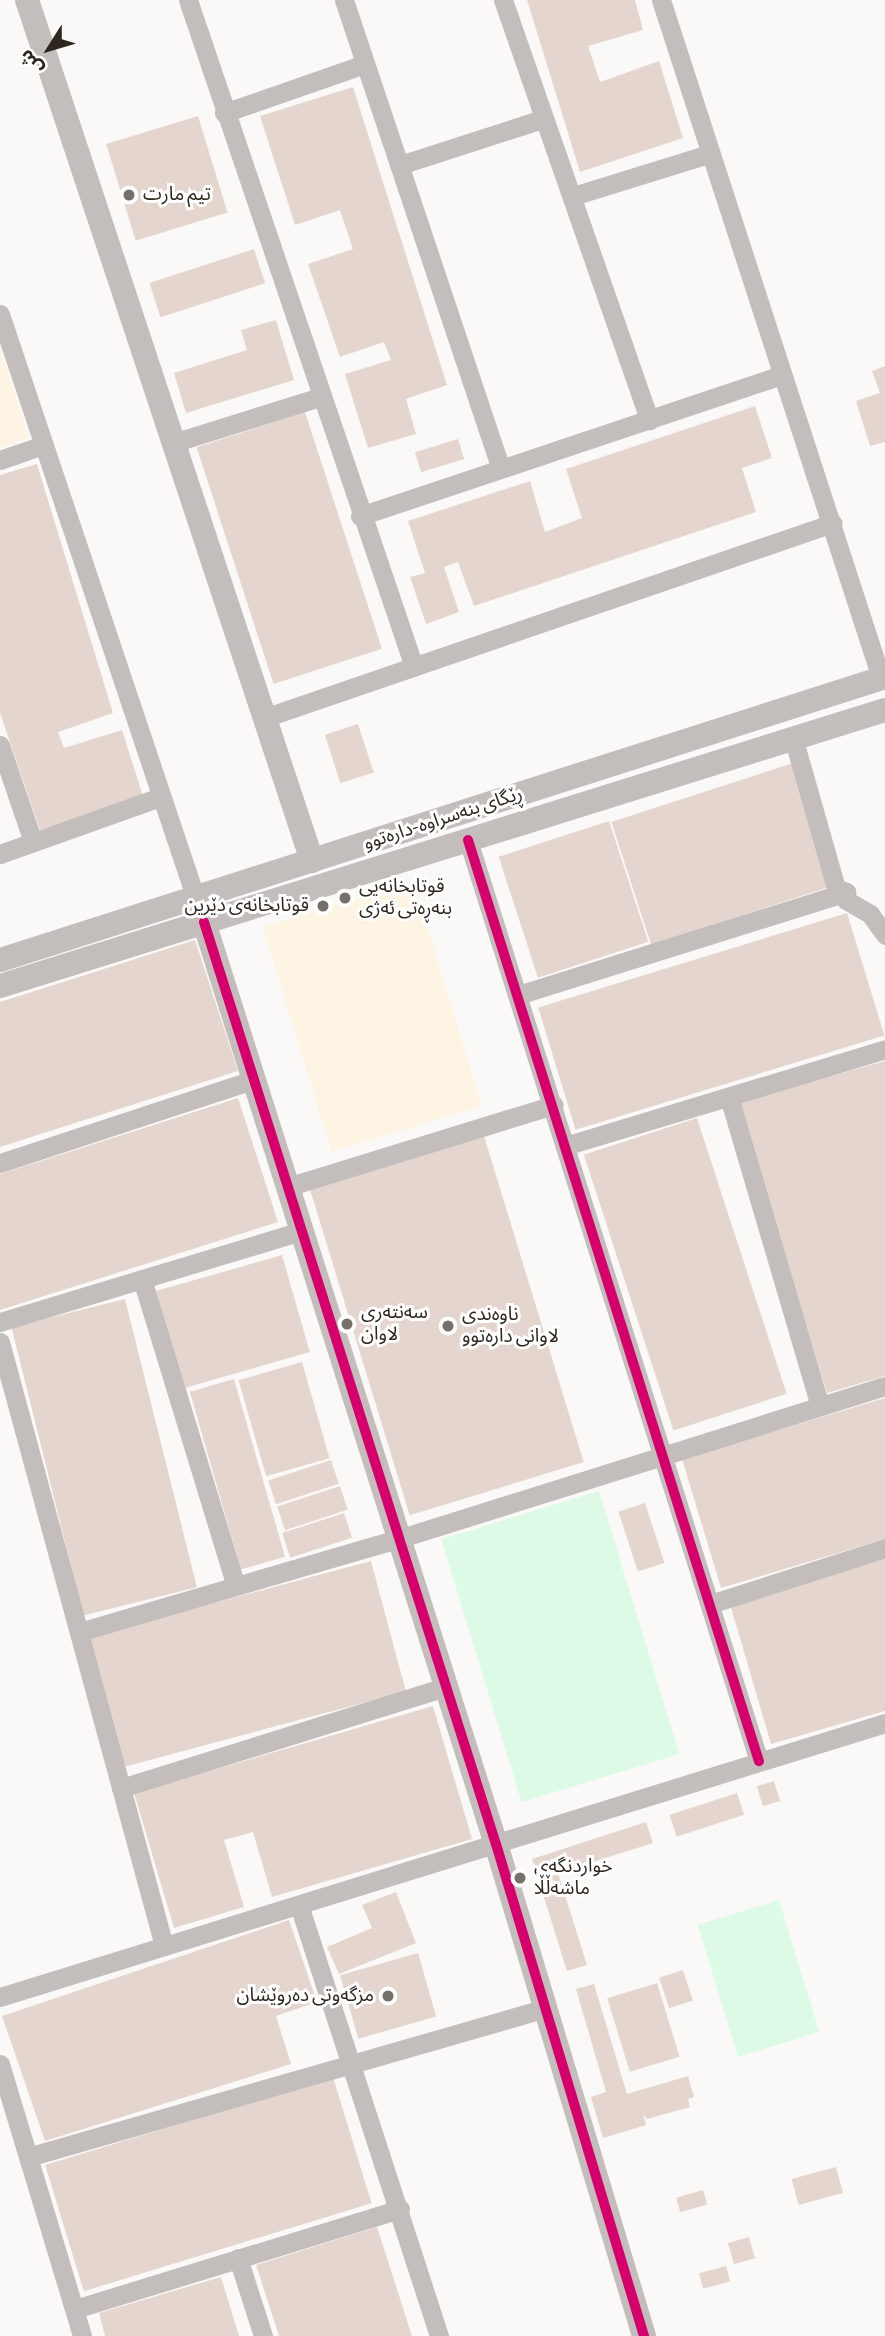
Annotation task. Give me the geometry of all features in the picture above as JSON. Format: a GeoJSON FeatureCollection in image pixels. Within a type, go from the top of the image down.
{"type":"FeatureCollection","features":[{"type":"Feature","properties":{"kind":"street"},"geometry":{"type":"LineString","coordinates":[[27,0],[312,861]]}},
{"type":"Feature","properties":{"kind":"street"},"geometry":{"type":"LineString","coordinates":[[188,0],[360,516],[414,667]]}},
{"type":"Feature","properties":{"kind":"street"},"geometry":{"type":"LineString","coordinates":[[344,0],[501,468]]}},
{"type":"Feature","properties":{"kind":"street"},"geometry":{"type":"LineString","coordinates":[[503,0],[542,119],[573,196],[649,420]]}},
{"type":"Feature","properties":{"kind":"street"},"geometry":{"type":"LineString","coordinates":[[661,0],[709,154],[883,677]]}},
{"type":"Feature","properties":{"kind":"street"},"geometry":{"type":"LineString","coordinates":[[224,113],[365,64]]}},
{"type":"Feature","properties":{"kind":"street"},"geometry":{"type":"LineString","coordinates":[[400,165],[542,119]]}},
{"type":"Feature","properties":{"kind":"street"},"geometry":{"type":"LineString","coordinates":[[573,196],[709,154]]}},
{"type":"Feature","properties":{"kind":"street"},"geometry":{"type":"LineString","coordinates":[[0,314],[200,910],[496,1844],[543,2009],[644,2336]]}},
{"type":"Feature","properties":{"kind":"street"},"geometry":{"type":"LineString","coordinates":[[360,516],[782,375]]}},
{"type":"Feature","properties":{"kind":"street"},"geometry":{"type":"LineString","coordinates":[[173,443],[320,397]]}},
{"type":"Feature","properties":{"kind":"street"},"geometry":{"type":"LineString","coordinates":[[0,460],[43,445]]}},
{"type":"Feature","properties":{"kind":"street"},"geometry":{"type":"LineString","coordinates":[[264,718],[833,523]]}},
{"type":"Feature","properties":{"kind":"street","name":"ڕێگای بنەسراوە-دارەتوو"},"geometry":{"type":"LineString","coordinates":[[0,986],[200,910],[312,861],[883,677]]}},
{"type":"Feature","properties":{"kind":"street","name":"ڕێگای بنەسراوە-دارەتوو"},"geometry":{"type":"LineString","coordinates":[[0,960],[478,836],[885,710]]}},
{"type":"Feature","properties":{"kind":"street"},"geometry":{"type":"LineString","coordinates":[[793,737],[836,888],[846,892]]}},
{"type":"Feature","properties":{"kind":"street"},"geometry":{"type":"LineString","coordinates":[[0,745],[33,842]]}},
{"type":"Feature","properties":{"kind":"street"},"geometry":{"type":"LineString","coordinates":[[0,854],[160,797]]}},
{"type":"Feature","properties":{"kind":"street"},"geometry":{"type":"LineString","coordinates":[[480,807],[478,836],[518,995],[666,1454],[759,1761]]}},
{"type":"Feature","properties":{"kind":"street"},"geometry":{"type":"LineString","coordinates":[[846,892],[846,900],[870,914],[885,935]]}},
{"type":"Feature","properties":{"kind":"street"},"geometry":{"type":"LineString","coordinates":[[518,995],[846,892]]}},
{"type":"Feature","properties":{"kind":"street"},"geometry":{"type":"LineString","coordinates":[[568,1145],[885,1049]]}},
{"type":"Feature","properties":{"kind":"street"},"geometry":{"type":"LineString","coordinates":[[0,1163],[252,1080]]}},
{"type":"Feature","properties":{"kind":"street"},"geometry":{"type":"LineString","coordinates":[[729,1097],[820,1406]]}},
{"type":"Feature","properties":{"kind":"street"},"geometry":{"type":"LineString","coordinates":[[287,1187],[554,1105]]}},
{"type":"Feature","properties":{"kind":"street"},"geometry":{"type":"LineString","coordinates":[[0,1322],[302,1231]]}},
{"type":"Feature","properties":{"kind":"street"},"geometry":{"type":"LineString","coordinates":[[142,1279],[235,1584]]}},
{"type":"Feature","properties":{"kind":"street"},"geometry":{"type":"LineString","coordinates":[[0,1342],[164,1945]]}},
{"type":"Feature","properties":{"kind":"street"},"geometry":{"type":"LineString","coordinates":[[79,1632],[235,1584],[398,1539],[885,1386]]}},
{"type":"Feature","properties":{"kind":"street"},"geometry":{"type":"LineString","coordinates":[[710,1604],[885,1548]]}},
{"type":"Feature","properties":{"kind":"street"},"geometry":{"type":"LineString","coordinates":[[121,1788],[446,1687]]}},
{"type":"Feature","properties":{"kind":"street"},"geometry":{"type":"LineString","coordinates":[[0,1997],[885,1723]]}},
{"type":"Feature","properties":{"kind":"street"},"geometry":{"type":"LineString","coordinates":[[299,1905],[353,2060],[439,2336]]}},
{"type":"Feature","properties":{"kind":"street"},"geometry":{"type":"LineString","coordinates":[[28,2157],[353,2060],[543,2009]]}},
{"type":"Feature","properties":{"kind":"street"},"geometry":{"type":"LineString","coordinates":[[0,2064],[82,2336]]}},
{"type":"Feature","properties":{"kind":"street"},"geometry":{"type":"LineString","coordinates":[[75,2309],[400,2209]]}},
{"type":"Feature","properties":{"kind":"street"},"geometry":{"type":"LineString","coordinates":[[238,2258],[263,2336]]}},
{"type":"Feature","properties":{"kind":"shaded area"},"geometry":{"type":"Polygon","coordinates":[[[0,348],[29,438],[0,448],[0,348]]]}},
{"type":"Feature","properties":{"kind":"shaded area"},"geometry":{"type":"Polygon","coordinates":[[[413,881],[482,1106],[332,1152],[263,927],[413,881]]]}},
{"type":"Feature","properties":{"kind":"green space"},"geometry":{"type":"Polygon","coordinates":[[[599,1491],[679,1754],[522,1802],[441,1539],[599,1491]]]}},
{"type":"Feature","properties":{"kind":"green space"},"geometry":{"type":"Polygon","coordinates":[[[779,1900],[819,2032],[738,2057],[698,1925],[779,1900]]]}},
{"type":"Feature","properties":{"kind":"building"},"geometry":{"type":"Polygon","coordinates":[[[527,0],[635,0],[643,30],[588,46],[600,82],[659,61],[683,138],[580,172],[527,0]]]}},
{"type":"Feature","properties":{"kind":"building"},"geometry":{"type":"Polygon","coordinates":[[[353,87],[447,385],[406,399],[416,434],[368,448],[345,374],[391,360],[384,342],[340,357],[308,264],[353,249],[340,210],[295,225],[260,116],[353,87]]]}},
{"type":"Feature","properties":{"kind":"building"},"geometry":{"type":"Polygon","coordinates":[[[198,116],[228,213],[136,241],[106,144],[198,116]]]}},
{"type":"Feature","properties":{"kind":"building"},"geometry":{"type":"Polygon","coordinates":[[[254,249],[265,283],[161,317],[149,283],[254,249]]]}},
{"type":"Feature","properties":{"kind":"building"},"geometry":{"type":"Polygon","coordinates":[[[276,320],[294,380],[186,413],[174,373],[247,350],[241,330],[276,320]]]}},
{"type":"Feature","properties":{"kind":"building"},"geometry":{"type":"Polygon","coordinates":[[[885,366],[885,442],[870,446],[856,401],[880,393],[872,371],[885,366]]]}},
{"type":"Feature","properties":{"kind":"building"},"geometry":{"type":"Polygon","coordinates":[[[755,406],[772,458],[742,468],[756,512],[474,606],[458,562],[444,567],[459,612],[426,624],[410,577],[425,573],[408,521],[530,481],[545,532],[582,518],[566,469],[755,406]]]}},
{"type":"Feature","properties":{"kind":"building"},"geometry":{"type":"Polygon","coordinates":[[[305,412],[382,649],[274,684],[197,447],[305,412]]]}},
{"type":"Feature","properties":{"kind":"building"},"geometry":{"type":"Polygon","coordinates":[[[458,439],[464,459],[421,472],[415,452],[458,439]]]}},
{"type":"Feature","properties":{"kind":"building"},"geometry":{"type":"Polygon","coordinates":[[[37,464],[113,713],[58,732],[64,748],[122,730],[143,796],[40,830],[0,713],[0,475],[37,464]]]}},
{"type":"Feature","properties":{"kind":"building"},"geometry":{"type":"Polygon","coordinates":[[[358,724],[374,773],[340,783],[325,735],[358,724]]]}},
{"type":"Feature","properties":{"kind":"building"},"geometry":{"type":"Polygon","coordinates":[[[793,763],[833,886],[651,945],[611,822],[793,763]]]}},
{"type":"Feature","properties":{"kind":"building"},"geometry":{"type":"Polygon","coordinates":[[[609,821],[648,942],[538,978],[499,857],[609,821]]]}},
{"type":"Feature","properties":{"kind":"building"},"geometry":{"type":"Polygon","coordinates":[[[847,913],[884,1035],[576,1130],[538,1007],[847,913]]]}},
{"type":"Feature","properties":{"kind":"building"},"geometry":{"type":"Polygon","coordinates":[[[195,940],[238,1071],[0,1147],[0,1002],[195,940]]]}},
{"type":"Feature","properties":{"kind":"building"},"geometry":{"type":"Polygon","coordinates":[[[885,1061],[885,1376],[827,1393],[738,1102],[885,1061]]]}},
{"type":"Feature","properties":{"kind":"building"},"geometry":{"type":"Polygon","coordinates":[[[238,1098],[278,1222],[0,1310],[0,1174],[238,1098]]]}},
{"type":"Feature","properties":{"kind":"building"},"geometry":{"type":"Polygon","coordinates":[[[697,1118],[787,1394],[673,1431],[584,1155],[697,1118]]]}},
{"type":"Feature","properties":{"kind":"building","name":"ناوەندی لاوانی دارەتوو"},"geometry":{"type":"Polygon","coordinates":[[[484,1136],[584,1462],[410,1515],[310,1189],[484,1136]]]}},
{"type":"Feature","properties":{"kind":"building"},"geometry":{"type":"Polygon","coordinates":[[[282,1255],[310,1352],[184,1388],[156,1291],[282,1255]]]}},
{"type":"Feature","properties":{"kind":"building"},"geometry":{"type":"Polygon","coordinates":[[[125,1299],[197,1587],[83,1615],[11,1327],[125,1299]]]}},
{"type":"Feature","properties":{"kind":"building"},"geometry":{"type":"Polygon","coordinates":[[[302,1362],[330,1458],[266,1476],[239,1380],[302,1362]]]}},
{"type":"Feature","properties":{"kind":"building"},"geometry":{"type":"Polygon","coordinates":[[[234,1379],[285,1557],[241,1570],[190,1392],[234,1379]]]}},
{"type":"Feature","properties":{"kind":"building"},"geometry":{"type":"Polygon","coordinates":[[[885,1398],[885,1539],[721,1588],[682,1459],[885,1398]]]}},
{"type":"Feature","properties":{"kind":"building"},"geometry":{"type":"Polygon","coordinates":[[[331,1460],[339,1484],[276,1504],[268,1480],[331,1460]]]}},
{"type":"Feature","properties":{"kind":"building"},"geometry":{"type":"Polygon","coordinates":[[[340,1486],[348,1510],[285,1530],[277,1506],[340,1486]]]}},
{"type":"Feature","properties":{"kind":"building"},"geometry":{"type":"Polygon","coordinates":[[[645,1503],[664,1563],[638,1572],[618,1512],[645,1503]]]}},
{"type":"Feature","properties":{"kind":"building"},"geometry":{"type":"Polygon","coordinates":[[[344,1513],[352,1538],[290,1558],[282,1533],[344,1513]]]}},
{"type":"Feature","properties":{"kind":"building"},"geometry":{"type":"Polygon","coordinates":[[[885,1559],[885,1711],[771,1744],[730,1604],[885,1559]]]}},
{"type":"Feature","properties":{"kind":"building"},"geometry":{"type":"Polygon","coordinates":[[[371,1561],[406,1691],[122,1767],[87,1637],[371,1561]]]}},
{"type":"Feature","properties":{"kind":"building"},"geometry":{"type":"Polygon","coordinates":[[[433,1706],[472,1839],[272,1897],[253,1832],[224,1840],[244,1907],[174,1928],[134,1793],[433,1706]]]}},
{"type":"Feature","properties":{"kind":"building"},"geometry":{"type":"Polygon","coordinates":[[[774,1781],[780,1801],[763,1806],[757,1786],[774,1781]]]}},
{"type":"Feature","properties":{"kind":"building"},"geometry":{"type":"Polygon","coordinates":[[[737,1793],[744,1815],[677,1837],[669,1815],[737,1793]]]}},
{"type":"Feature","properties":{"kind":"building"},"geometry":{"type":"Polygon","coordinates":[[[646,1822],[653,1843],[558,1873],[587,1965],[567,1971],[532,1859],[646,1822]]]}},
{"type":"Feature","properties":{"kind":"building"},"geometry":{"type":"Polygon","coordinates":[[[396,1892],[416,1943],[339,1974],[327,1947],[372,1928],[362,1905],[396,1892]]]}},
{"type":"Feature","properties":{"kind":"building"},"geometry":{"type":"Polygon","coordinates":[[[289,1920],[317,2002],[276,2016],[291,2064],[45,2141],[2,2016],[289,1920]]]}},
{"type":"Feature","properties":{"kind":"building","name":"مزگەوتی دەروێشان"},"geometry":{"type":"Polygon","coordinates":[[[418,1953],[436,2016],[358,2039],[340,1975],[418,1953]]]}},
{"type":"Feature","properties":{"kind":"building"},"geometry":{"type":"Polygon","coordinates":[[[683,1970],[693,2000],[669,2008],[659,1978],[683,1970]]]}},
{"type":"Feature","properties":{"kind":"building"},"geometry":{"type":"Polygon","coordinates":[[[657,1983],[680,2057],[630,2072],[607,1998],[657,1983]]]}},
{"type":"Feature","properties":{"kind":"building"},"geometry":{"type":"Polygon","coordinates":[[[594,1984],[627,2094],[688,2076],[694,2097],[688,2099],[690,2107],[647,2119],[643,2114],[646,2125],[603,2138],[591,2097],[606,2092],[576,1989],[594,1984]]]}},
{"type":"Feature","properties":{"kind":"building"},"geometry":{"type":"Polygon","coordinates":[[[333,2077],[372,2203],[84,2291],[45,2165],[333,2077]]]}},
{"type":"Feature","properties":{"kind":"building"},"geometry":{"type":"Polygon","coordinates":[[[836,2167],[843,2193],[799,2205],[792,2179],[836,2167]]]}},
{"type":"Feature","properties":{"kind":"building"},"geometry":{"type":"Polygon","coordinates":[[[703,2190],[707,2204],[680,2212],[676,2198],[703,2190]]]}},
{"type":"Feature","properties":{"kind":"building"},"geometry":{"type":"Polygon","coordinates":[[[377,2227],[412,2336],[279,2336],[256,2265],[377,2227]]]}},
{"type":"Feature","properties":{"kind":"building"},"geometry":{"type":"Polygon","coordinates":[[[749,2237],[755,2258],[734,2264],[728,2243],[749,2237]]]}},
{"type":"Feature","properties":{"kind":"building"},"geometry":{"type":"Polygon","coordinates":[[[726,2266],[730,2281],[703,2289],[699,2273],[726,2266]]]}},
{"type":"Feature","properties":{"kind":"building"},"geometry":{"type":"Polygon","coordinates":[[[221,2277],[239,2336],[105,2336],[99,2313],[221,2277]]]}},
{"type":"Feature","properties":{"kind":"cycle path"},"geometry":{"type":"LineString","coordinates":[[468,840],[759,1761]]}},
{"type":"Feature","properties":{"kind":"cycle path"},"geometry":{"type":"LineString","coordinates":[[204,922],[496,1844],[644,2336]]}},
{"type":"Feature","properties":{"kind":"place","name":"تیم مارت"},"geometry":{"type":"Point","coordinates":[129,195]}},
{"type":"Feature","properties":{"kind":"place","name":"قوتابخانەیی بنەڕەتی ئەژی"},"geometry":{"type":"Point","coordinates":[345,898]}},
{"type":"Feature","properties":{"kind":"place","name":"قوتابخانەى دێرین"},"geometry":{"type":"Point","coordinates":[323,906]}},
{"type":"Feature","properties":{"kind":"place","name":"سەنتەری لاوان"},"geometry":{"type":"Point","coordinates":[347,1324]}},
{"type":"Feature","properties":{"kind":"place","name":"ناوەندی لاوانی دارەتوو"},"geometry":{"type":"Point","coordinates":[448,1326]}},
{"type":"Feature","properties":{"kind":"place","name":"خواردنگەی ماشەڵڵا"},"geometry":{"type":"Point","coordinates":[520,1878]}},
{"type":"Feature","properties":{"kind":"place","name":"مزگەوتی دەروێشان"},"geometry":{"type":"Point","coordinates":[388,1996]}}]}
